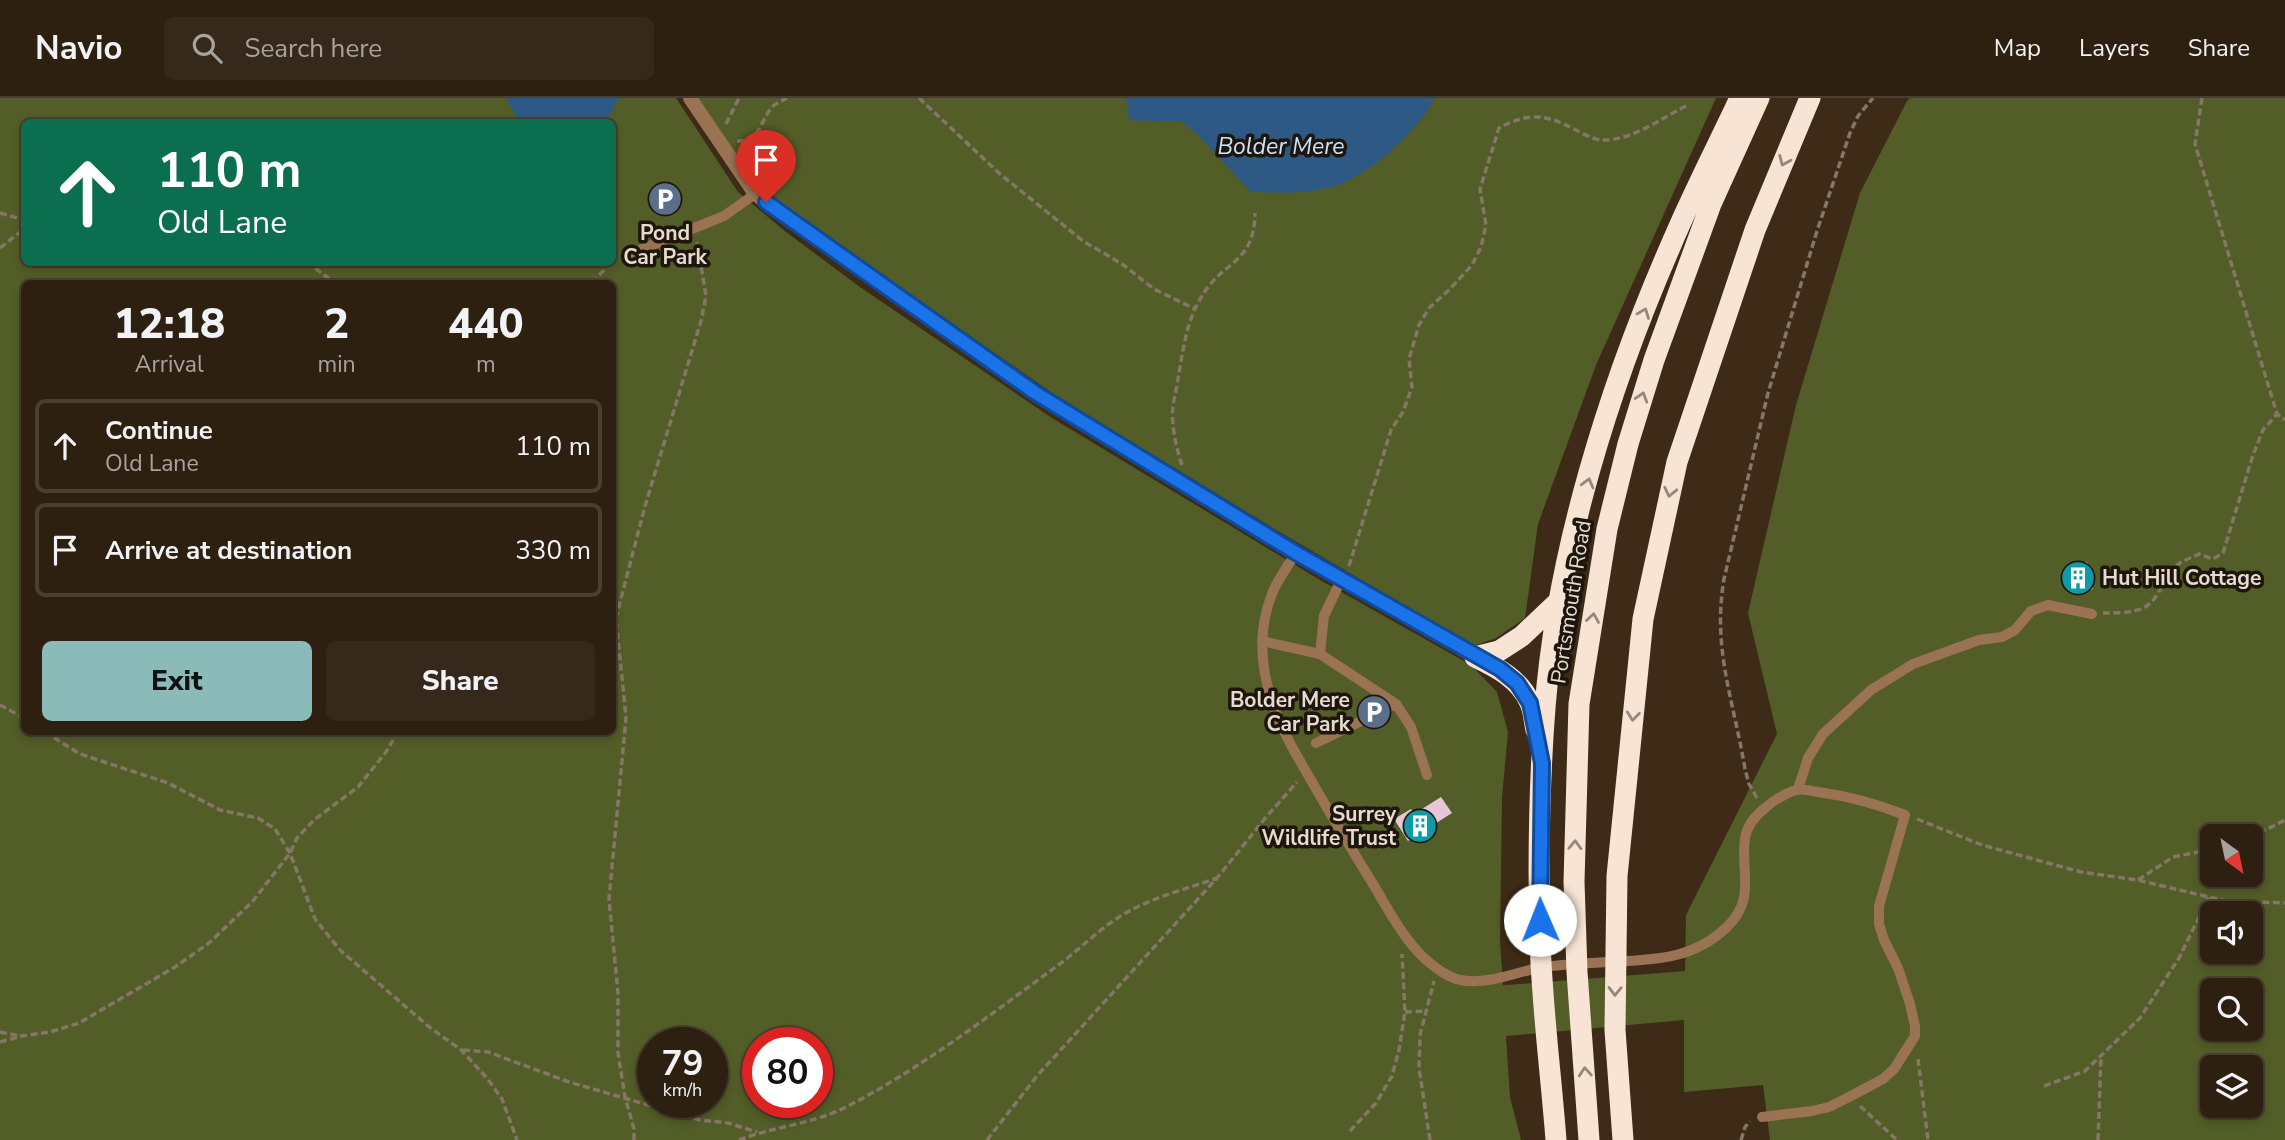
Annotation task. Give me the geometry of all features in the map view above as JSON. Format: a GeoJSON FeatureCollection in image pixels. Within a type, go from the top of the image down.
{"type":"FeatureCollection","features":[{"type":"Feature","properties":{"kind":"highway"},"geometry":{"type":"LineString","coordinates":[[1556,1140],[1540,942],[1545,707],[1560,600],[1575,529],[1615,390],[1671,244],[1740,98]]}},
{"type":"Feature","properties":{"kind":"highway","name":"Portsmouth Road"},"geometry":{"type":"LineString","coordinates":[[1589,1140],[1574,882],[1579,704],[1607,529],[1628,444],[1654,360],[1711,204],[1759,98]]}},
{"type":"Feature","properties":{"kind":"highway"},"geometry":{"type":"LineString","coordinates":[[1623,1140],[1615,1030],[1617,876],[1643,619],[1677,462],[1755,230],[1810,98]]}},
{"type":"Feature","properties":{"kind":"highway"},"geometry":{"type":"LineString","coordinates":[[1475,657],[1499,651],[1522,636],[1560,600]]}},
{"type":"Feature","properties":{"kind":"highway"},"geometry":{"type":"LineString","coordinates":[[1475,657],[1500,669],[1517,683],[1530,703],[1542,763]]}},
{"type":"Feature","properties":{"kind":"street"},"geometry":{"type":"LineString","coordinates":[[690,98],[720,131],[755,194],[1034,392],[1296,553],[1475,657]]}},
{"type":"Feature","properties":{"kind":"lane"},"geometry":{"type":"LineString","coordinates":[[630,254],[724,216],[755,194]]}},
{"type":"Feature","properties":{"kind":"lane"},"geometry":{"type":"LineString","coordinates":[[1296,553],[1272,594],[1264,623],[1263,672],[1269,694],[1285,734],[1327,811],[1404,933],[1423,957],[1438,970],[1455,978],[1467,981],[1508,976],[1559,965],[1624,960],[1654,961],[1686,953],[1714,937],[1735,919],[1743,902],[1746,882],[1745,836],[1751,822],[1772,802],[1798,789],[1844,795],[1905,815],[1879,906],[1879,924],[1910,1003],[1915,1036],[1894,1069],[1883,1079],[1851,1096],[1829,1107],[1762,1117]]}},
{"type":"Feature","properties":{"kind":"lane"},"geometry":{"type":"LineString","coordinates":[[1320,654],[1324,616],[1342,580]]}},
{"type":"Feature","properties":{"kind":"lane"},"geometry":{"type":"LineString","coordinates":[[1798,789],[1808,758],[1823,734],[1871,690],[1913,664],[1979,640],[2002,637],[2015,630],[2031,611],[2048,605],[2092,614]]}},
{"type":"Feature","properties":{"kind":"lane"},"geometry":{"type":"LineString","coordinates":[[1262,641],[1320,654],[1396,704],[1411,727],[1427,775]]}},
{"type":"Feature","properties":{"kind":"lane"},"geometry":{"type":"LineString","coordinates":[[1316,743],[1396,704]]}},
{"type":"Feature","properties":{"kind":"path"},"geometry":{"type":"LineString","coordinates":[[739,98],[720,131],[737,141],[747,141],[759,132],[774,106],[787,98]]}},
{"type":"Feature","properties":{"kind":"path"},"geometry":{"type":"LineString","coordinates":[[919,98],[1000,174],[1083,241],[1122,264],[1154,289],[1195,309]]}},
{"type":"Feature","properties":{"kind":"path"},"geometry":{"type":"LineString","coordinates":[[1764,809],[1749,783],[1728,691],[1720,636],[1722,589],[1755,444],[1787,330],[1847,141],[1858,116],[1873,98]]}},
{"type":"Feature","properties":{"kind":"path"},"geometry":{"type":"LineString","coordinates":[[2202,98],[2195,144],[2277,414],[2285,420]]}},
{"type":"Feature","properties":{"kind":"path"},"geometry":{"type":"LineString","coordinates":[[1342,580],[1352,560],[1391,430],[1403,412],[1412,387],[1409,359],[1419,325],[1429,308],[1472,265],[1481,247],[1486,225],[1480,189],[1499,128],[1515,119],[1549,117],[1600,140],[1636,134],[1686,106]]}},
{"type":"Feature","properties":{"kind":"path"},"geometry":{"type":"LineString","coordinates":[[0,213],[21,219]]}},
{"type":"Feature","properties":{"kind":"path"},"geometry":{"type":"LineString","coordinates":[[1190,488],[1177,445],[1173,408],[1183,349],[1195,309],[1213,280],[1247,249],[1255,231],[1255,213]]}},
{"type":"Feature","properties":{"kind":"path"},"geometry":{"type":"LineString","coordinates":[[634,1140],[618,1053],[618,993],[609,899],[626,718],[616,618],[645,506],[701,321],[706,296],[693,227]]}},
{"type":"Feature","properties":{"kind":"path"},"geometry":{"type":"LineString","coordinates":[[0,248],[21,231]]}},
{"type":"Feature","properties":{"kind":"path"},"geometry":{"type":"LineString","coordinates":[[312,266],[331,280]]}},
{"type":"Feature","properties":{"kind":"path"},"geometry":{"type":"LineString","coordinates":[[595,280],[608,266]]}},
{"type":"Feature","properties":{"kind":"path"},"geometry":{"type":"LineString","coordinates":[[2092,614],[2130,612],[2143,608],[2153,601],[2163,582],[2177,565],[2199,554],[2213,559],[2223,554],[2252,458],[2263,430],[2277,414]]}},
{"type":"Feature","properties":{"kind":"path"},"geometry":{"type":"LineString","coordinates":[[0,705],[21,716]]}},
{"type":"Feature","properties":{"kind":"path"},"geometry":{"type":"LineString","coordinates":[[50,735],[80,754],[168,783],[220,810],[258,818],[275,829],[290,853],[315,919],[340,950],[428,1026],[461,1050],[487,1077],[502,1099],[517,1140]]}},
{"type":"Feature","properties":{"kind":"path"},"geometry":{"type":"LineString","coordinates":[[0,1042],[79,1023],[175,967],[209,943],[253,901],[314,820],[358,787],[396,735]]}},
{"type":"Feature","properties":{"kind":"path"},"geometry":{"type":"LineString","coordinates":[[987,1140],[1037,1076],[1217,878],[1267,816],[1307,773]]}},
{"type":"Feature","properties":{"kind":"path"},"geometry":{"type":"LineString","coordinates":[[1905,815],[1982,845],[2081,872],[2137,880],[2226,901],[2285,903]]}},
{"type":"Feature","properties":{"kind":"path"},"geometry":{"type":"LineString","coordinates":[[2263,831],[2285,820]]}},
{"type":"Feature","properties":{"kind":"path"},"geometry":{"type":"LineString","coordinates":[[2137,880],[2173,857],[2200,851]]}},
{"type":"Feature","properties":{"kind":"path"},"geometry":{"type":"LineString","coordinates":[[739,1140],[758,1132],[827,1116],[851,1105],[943,1048],[1060,964],[1117,918],[1171,893],[1217,878]]}},
{"type":"Feature","properties":{"kind":"path"},"geometry":{"type":"LineString","coordinates":[[2044,1086],[2085,1071],[2140,1018],[2179,958],[2209,897]]}},
{"type":"Feature","properties":{"kind":"path"},"geometry":{"type":"LineString","coordinates":[[1350,1131],[1376,1103],[1392,1076],[1405,1012],[1401,961],[1404,933]]}},
{"type":"Feature","properties":{"kind":"path"},"geometry":{"type":"LineString","coordinates":[[1430,1140],[1419,1068],[1420,1035],[1438,970]]}},
{"type":"Feature","properties":{"kind":"path"},"geometry":{"type":"LineString","coordinates":[[1405,1012],[1426,1011]]}},
{"type":"Feature","properties":{"kind":"path"},"geometry":{"type":"LineString","coordinates":[[0,1032],[22,1036]]}},
{"type":"Feature","properties":{"kind":"path"},"geometry":{"type":"LineString","coordinates":[[1915,1036],[1928,1140]]}},
{"type":"Feature","properties":{"kind":"path"},"geometry":{"type":"LineString","coordinates":[[461,1050],[488,1052],[569,1082],[700,1120],[728,1123],[758,1132]]}},
{"type":"Feature","properties":{"kind":"path"},"geometry":{"type":"LineString","coordinates":[[2098,1140],[2101,1055]]}},
{"type":"Feature","properties":{"kind":"path"},"geometry":{"type":"LineString","coordinates":[[1851,1096],[1896,1140]]}},
{"type":"Feature","properties":{"kind":"path"},"geometry":{"type":"LineString","coordinates":[[1741,1140],[1749,1121],[1762,1117]]}},
{"type":"Feature","properties":{"kind":"green space"},"geometry":{"type":"Polygon","coordinates":[[[0,98],[676,98],[738,192],[860,287],[1052,418],[1320,580],[1471,665],[1497,692],[1508,732],[1502,797],[1500,942],[1503,985],[1508,985],[1685,971],[1686,915],[1777,734],[1748,613],[1796,405],[1860,193],[1907,101],[1910,98],[2285,98],[2285,1140],[1770,1140],[1763,1085],[1684,1092],[1684,1020],[1506,1036],[1510,1097],[1521,1140],[0,1140],[0,98]]]}},
{"type":"Feature","properties":{"kind":"green space"},"geometry":{"type":"Polygon","coordinates":[[[697,98],[1716,98],[1596,365],[1538,524],[1525,618],[1496,638],[1474,646],[1061,399],[829,238],[785,206],[748,173],[697,98]]]}},
{"type":"Feature","properties":{"kind":"water"},"geometry":{"type":"Polygon","coordinates":[[[506,98],[621,98],[617,100],[608,119],[517,119],[506,98]]]}},
{"type":"Feature","properties":{"kind":"water","name":"Bolder Mere"},"geometry":{"type":"Polygon","coordinates":[[[1126,98],[1435,98],[1417,125],[1390,152],[1360,174],[1331,187],[1281,193],[1251,192],[1183,122],[1129,120],[1126,98]]]}},
{"type":"Feature","properties":{"kind":"building","name":"Hut Hill Cottage"},"geometry":{"type":"Polygon","coordinates":[[[2087,562],[2093,589],[2078,594],[2076,588],[2070,590],[2063,569],[2087,562]]]}},
{"type":"Feature","properties":{"kind":"building"},"geometry":{"type":"Polygon","coordinates":[[[1441,797],[1452,813],[1408,841],[1394,819],[1411,809],[1414,814],[1441,797]]]}},
{"type":"Feature","properties":{"kind":"place","name":"Pond Car Park"},"geometry":{"type":"Point","coordinates":[665,199]}},
{"type":"Feature","properties":{"kind":"place","name":"Hut Hill Cottage"},"geometry":{"type":"Point","coordinates":[2078,578]}},
{"type":"Feature","properties":{"kind":"place","name":"Bolder Mere Car Park"},"geometry":{"type":"Point","coordinates":[1374,712]}},
{"type":"Feature","properties":{"kind":"place","name":"Surrey Wildlife Trust"},"geometry":{"type":"Point","coordinates":[1420,826]}},
{"type":"Feature","properties":{"kind":"route"},"geometry":{"type":"LineString","coordinates":[[766,202],[1034,392],[1296,553],[1500,669],[1517,683],[1530,703],[1542,763],[1540,920]]}}]}
